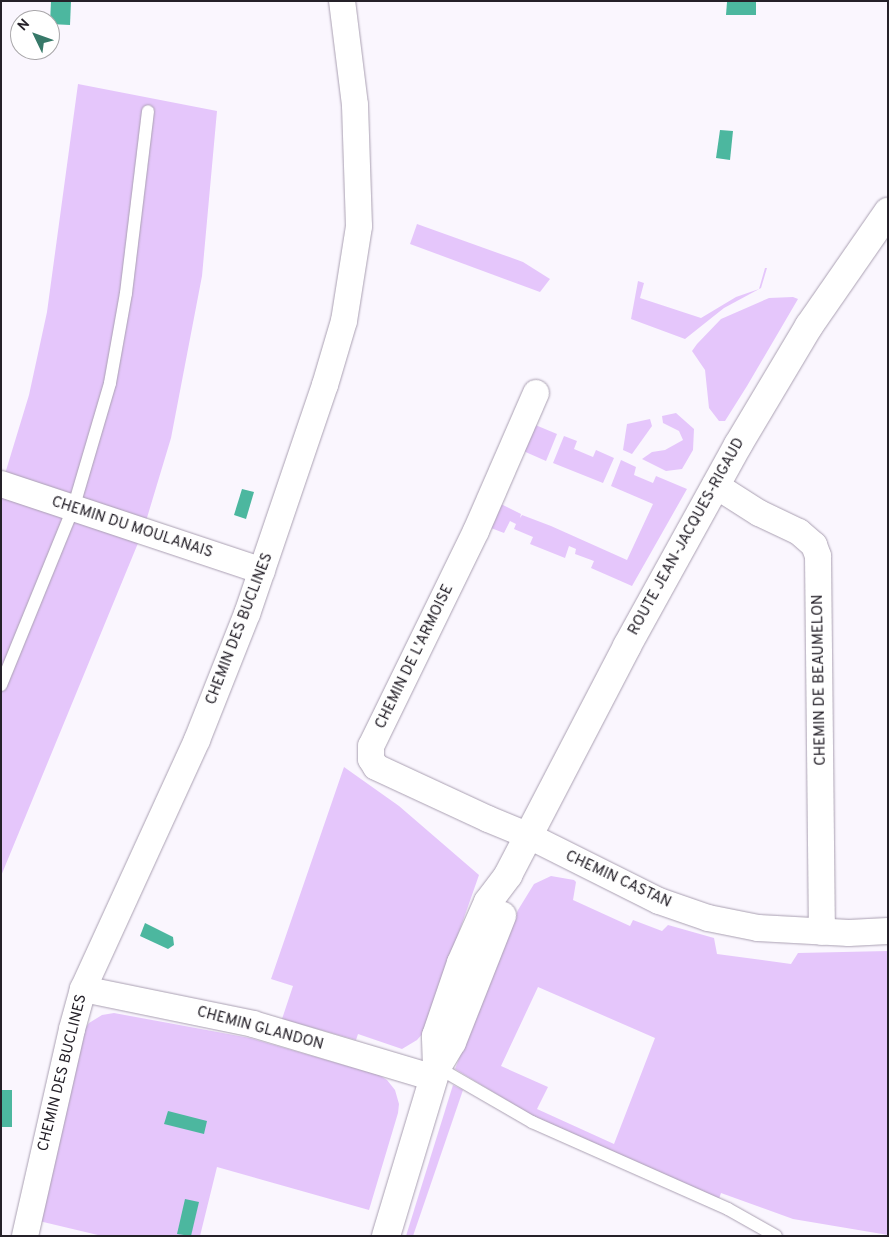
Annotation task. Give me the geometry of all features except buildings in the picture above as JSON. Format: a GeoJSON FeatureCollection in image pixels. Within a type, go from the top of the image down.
{"type":"FeatureCollection","features":[{"type":"Feature","properties":{"kind":"street","name":"CHEMIN DES BUCLINES"},"geometry":{"type":"LineString","coordinates":[[25,1236],[72,1029],[83,989],[197,740],[262,571],[325,385],[344,321],[359,226],[355,106],[342,1]]}},
{"type":"Feature","properties":{"kind":"street","name":"ROUTE JEAN-JACQUES-RIGAUD"},"geometry":{"type":"LineString","coordinates":[[386,1236],[436,1072],[436,1036],[462,963],[488,902],[508,875],[627,646],[715,485],[809,326],[888,212]]}},
{"type":"Feature","properties":{"kind":"street","name":"CHEMIN DE L'ARMOISE"},"geometry":{"type":"LineString","coordinates":[[529,836],[376,767],[371,759],[371,746],[476,531],[536,393]]}},
{"type":"Feature","properties":{"kind":"street","name":"CHEMIN DU MOULANAIS"},"geometry":{"type":"LineString","coordinates":[[1,484],[262,571]]}},
{"type":"Feature","properties":{"kind":"street","name":"CHEMIN DE BEAUMELON"},"geometry":{"type":"LineString","coordinates":[[715,485],[759,513],[799,532],[814,545],[818,556],[822,932]]}},
{"type":"Feature","properties":{"kind":"street","name":"CHEMIN CASTAN"},"geometry":{"type":"LineString","coordinates":[[529,836],[659,901],[708,918],[758,928],[822,932],[888,932]]}},
{"type":"Feature","properties":{"kind":"street","name":"CHEMIN GLANDON"},"geometry":{"type":"LineString","coordinates":[[83,989],[253,1024],[436,1072]]}},
{"type":"Feature","properties":{"kind":"lane"},"geometry":{"type":"LineString","coordinates":[[1,685],[73,509],[110,383],[118,338],[148,111]]}},
{"type":"Feature","properties":{"kind":"lane"},"geometry":{"type":"LineString","coordinates":[[436,1072],[532,1122],[728,1209],[776,1236]]}},
{"type":"Feature","properties":{"kind":"shaded area"},"geometry":{"type":"Polygon","coordinates":[[[51,1],[71,1],[70,25],[60,24],[60,10],[51,10],[51,1]]]}},
{"type":"Feature","properties":{"kind":"shaded area"},"geometry":{"type":"Polygon","coordinates":[[[727,2],[756,2],[756,15],[726,15],[727,2]]]}},
{"type":"Feature","properties":{"kind":"shaded area"},"geometry":{"type":"Polygon","coordinates":[[[78,84],[217,111],[202,276],[171,438],[143,531],[1,876],[1,487],[29,395],[47,312],[78,84]]]}},
{"type":"Feature","properties":{"kind":"shaded area"},"geometry":{"type":"Polygon","coordinates":[[[720,130],[733,131],[730,160],[716,158],[720,130]]]}},
{"type":"Feature","properties":{"kind":"shaded area"},"geometry":{"type":"Polygon","coordinates":[[[417,224],[523,262],[550,279],[540,292],[410,244],[417,224]]]}},
{"type":"Feature","properties":{"kind":"shaded area"},"geometry":{"type":"Polygon","coordinates":[[[765,268],[767,268],[761,288],[724,308],[685,339],[631,319],[638,281],[644,283],[640,298],[701,318],[736,297],[759,289],[765,268]]]}},
{"type":"Feature","properties":{"kind":"shaded area"},"geometry":{"type":"Polygon","coordinates":[[[793,297],[798,299],[747,386],[725,421],[719,421],[709,408],[705,370],[692,351],[721,319],[769,298],[793,297]]]}},
{"type":"Feature","properties":{"kind":"shaded area"},"geometry":{"type":"Polygon","coordinates":[[[676,413],[694,429],[693,450],[682,469],[666,471],[642,459],[652,452],[665,450],[683,440],[679,431],[663,423],[662,416],[676,413]]]}},
{"type":"Feature","properties":{"kind":"shaded area"},"geometry":{"type":"Polygon","coordinates":[[[650,419],[652,426],[632,454],[623,450],[627,424],[650,419]]]}},
{"type":"Feature","properties":{"kind":"shaded area"},"geometry":{"type":"Polygon","coordinates":[[[533,424],[557,434],[546,461],[521,450],[533,424]]]}},
{"type":"Feature","properties":{"kind":"shaded area"},"geometry":{"type":"Polygon","coordinates":[[[564,436],[577,441],[574,449],[593,457],[596,450],[614,458],[603,483],[553,463],[564,436]]]}},
{"type":"Feature","properties":{"kind":"shaded area"},"geometry":{"type":"Polygon","coordinates":[[[621,460],[636,467],[634,475],[653,483],[656,476],[687,489],[632,586],[591,568],[594,561],[575,554],[576,549],[569,546],[565,558],[530,544],[533,537],[514,529],[516,524],[510,521],[504,533],[491,528],[501,504],[521,514],[520,518],[522,515],[551,526],[627,560],[653,504],[611,486],[621,460]]]}},
{"type":"Feature","properties":{"kind":"shaded area"},"geometry":{"type":"Polygon","coordinates":[[[242,489],[254,492],[246,519],[234,515],[242,489]]]}},
{"type":"Feature","properties":{"kind":"shaded area"},"geometry":{"type":"Polygon","coordinates":[[[344,767],[399,806],[479,875],[424,1032],[417,1040],[402,1049],[358,1034],[356,1040],[282,1019],[293,986],[271,979],[344,767]]]}},
{"type":"Feature","properties":{"kind":"shaded area"},"geometry":{"type":"Polygon","coordinates":[[[551,876],[574,880],[576,882],[573,900],[630,926],[633,920],[662,931],[668,925],[714,938],[717,954],[791,964],[798,953],[888,951],[888,1235],[793,1219],[721,1193],[719,1199],[531,1115],[455,1069],[518,910],[534,884],[551,876]],[[538,987],[501,1066],[548,1087],[537,1109],[614,1144],[655,1038],[538,987]]]}},
{"type":"Feature","properties":{"kind":"shaded area"},"geometry":{"type":"Polygon","coordinates":[[[145,923],[173,937],[174,945],[168,949],[140,936],[145,923]]]}},
{"type":"Feature","properties":{"kind":"shaded area"},"geometry":{"type":"Polygon","coordinates":[[[114,1013],[250,1038],[379,1075],[387,1080],[395,1090],[399,1104],[398,1113],[369,1210],[217,1167],[200,1236],[102,1236],[39,1221],[83,1031],[89,1023],[102,1015],[114,1013]]]}},
{"type":"Feature","properties":{"kind":"shaded area"},"geometry":{"type":"Polygon","coordinates":[[[453,1085],[463,1090],[413,1236],[406,1236],[453,1085]]]}},
{"type":"Feature","properties":{"kind":"shaded area"},"geometry":{"type":"Polygon","coordinates":[[[1,1090],[12,1090],[12,1127],[1,1127],[1,1090]]]}},
{"type":"Feature","properties":{"kind":"shaded area"},"geometry":{"type":"Polygon","coordinates":[[[168,1111],[207,1121],[204,1134],[164,1124],[168,1111]]]}},
{"type":"Feature","properties":{"kind":"shaded area"},"geometry":{"type":"Polygon","coordinates":[[[185,1199],[199,1202],[191,1236],[177,1234],[185,1199]]]}}]}
